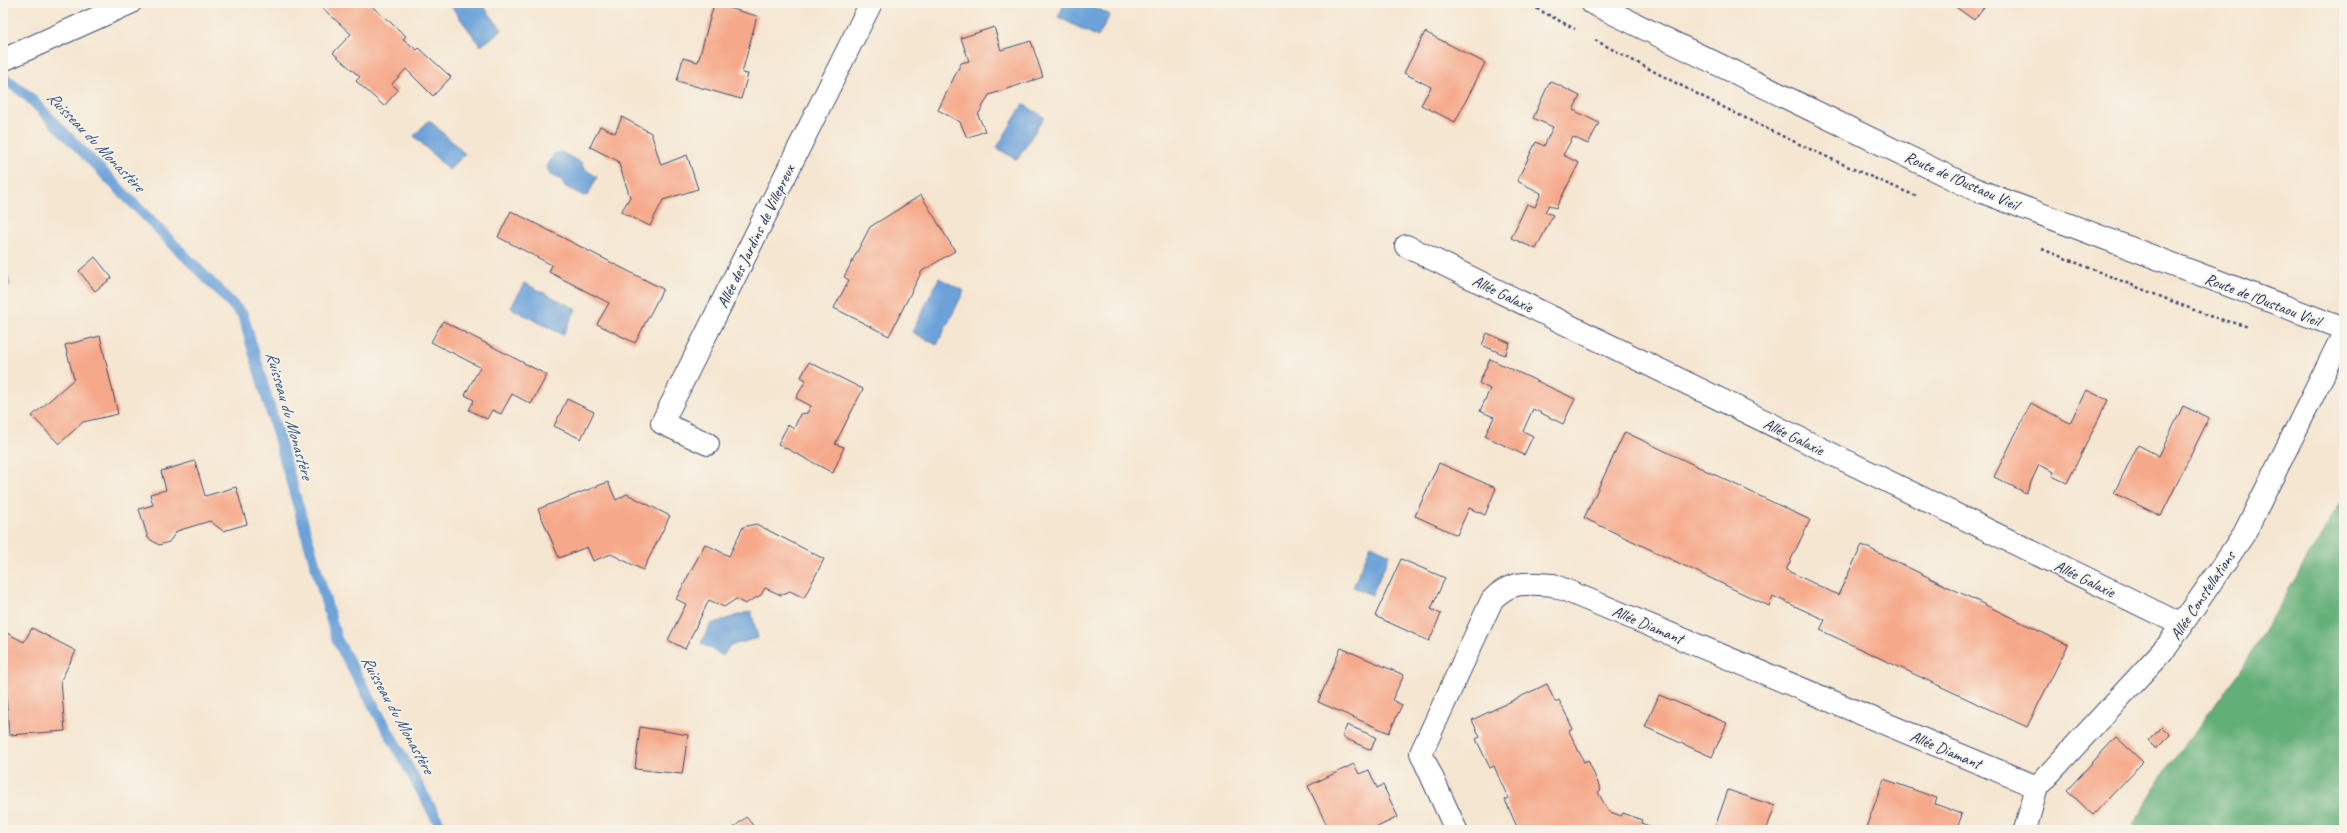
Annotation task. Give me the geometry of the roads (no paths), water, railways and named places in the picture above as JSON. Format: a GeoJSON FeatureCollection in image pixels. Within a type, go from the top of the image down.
{"type":"FeatureCollection","features":[{"type":"Feature","properties":{"kind":"street"},"geometry":{"type":"LineString","coordinates":[[3,60],[130,3]]}},
{"type":"Feature","properties":{"kind":"street","name":"Allée des Jardins de Villepreux"},"geometry":{"type":"LineString","coordinates":[[708,444],[662,423],[871,3]]}},
{"type":"Feature","properties":{"kind":"street","name":"Route de l'Oustaou Vieil"},"geometry":{"type":"LineString","coordinates":[[1592,3],[1972,188],[2344,329]]}},
{"type":"Feature","properties":{"kind":"street","name":"Allée Galaxie"},"geometry":{"type":"LineString","coordinates":[[1406,246],[2182,625]]}},
{"type":"Feature","properties":{"kind":"street","name":"Allée Constellations"},"geometry":{"type":"LineString","coordinates":[[2025,830],[2037,787],[2168,645],[2244,534],[2344,333]]}},
{"type":"Feature","properties":{"kind":"street","name":"Allée Diamant"},"geometry":{"type":"LineString","coordinates":[[1456,830],[1421,753],[1492,600],[1502,589],[1526,583],[1553,585],[2037,787]]}},
{"type":"Feature","properties":{"kind":"water"},"geometry":{"type":"Polygon","coordinates":[[[453,3],[481,3],[502,30],[481,46],[450,5],[453,3]]]}},
{"type":"Feature","properties":{"kind":"water"},"geometry":{"type":"Polygon","coordinates":[[[1065,3],[1087,3],[1110,15],[1098,37],[1058,17],[1065,3]]]}},
{"type":"Feature","properties":{"kind":"water"},"geometry":{"type":"Polygon","coordinates":[[[1023,104],[1044,117],[1017,160],[997,148],[1023,104]]]}},
{"type":"Feature","properties":{"kind":"water"},"geometry":{"type":"Polygon","coordinates":[[[429,120],[465,154],[449,170],[414,136],[429,120]]]}},
{"type":"Feature","properties":{"kind":"water"},"geometry":{"type":"Polygon","coordinates":[[[561,152],[582,163],[583,168],[597,177],[588,195],[584,196],[564,186],[562,180],[550,175],[547,167],[554,154],[561,152]]]}},
{"type":"Feature","properties":{"kind":"water"},"geometry":{"type":"Polygon","coordinates":[[[3,257],[10,285],[3,287],[3,257]]]}},
{"type":"Feature","properties":{"kind":"water"},"geometry":{"type":"Polygon","coordinates":[[[939,278],[964,291],[937,345],[912,332],[939,278]]]}},
{"type":"Feature","properties":{"kind":"water"},"geometry":{"type":"Polygon","coordinates":[[[524,283],[576,309],[563,335],[511,308],[524,283]]]}},
{"type":"Feature","properties":{"kind":"water"},"geometry":{"type":"Polygon","coordinates":[[[1371,545],[1390,554],[1372,595],[1353,587],[1371,545]]]}},
{"type":"Feature","properties":{"kind":"water"},"geometry":{"type":"Polygon","coordinates":[[[751,611],[758,638],[729,646],[723,656],[701,643],[711,624],[751,611]]]}},
{"type":"Feature","properties":{"kind":"waterway","name":"Ruisseau du Monastère"},"geometry":{"type":"LineString","coordinates":[[3,77],[28,96],[243,315],[337,640],[443,830]]}}]}
